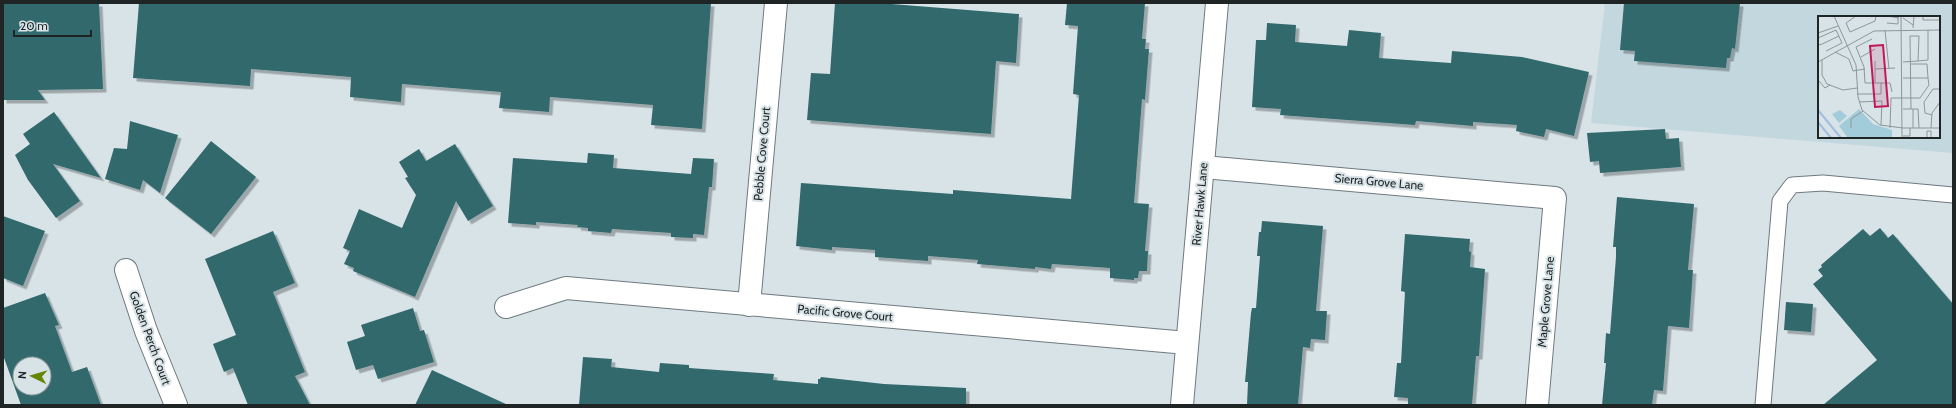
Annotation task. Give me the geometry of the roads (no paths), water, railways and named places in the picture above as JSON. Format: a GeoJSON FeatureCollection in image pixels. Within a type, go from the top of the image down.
{"type":"FeatureCollection","features":[{"type":"Feature","properties":{"kind":"street","name":"Pebble Cove Court"},"geometry":{"type":"LineString","coordinates":[[749,304],[776,3]]}},
{"type":"Feature","properties":{"kind":"street","name":"River Hawk Lane"},"geometry":{"type":"LineString","coordinates":[[1182,405],[1218,3]]}},
{"type":"Feature","properties":{"kind":"street","name":"Sierra Grove Lane"},"geometry":{"type":"LineString","coordinates":[[1203,167],[1555,198]]}},
{"type":"Feature","properties":{"kind":"street","name":"Maple Grove Lane"},"geometry":{"type":"LineString","coordinates":[[1537,405],[1555,198]]}},
{"type":"Feature","properties":{"kind":"street","name":"Golden Perch Court"},"geometry":{"type":"LineString","coordinates":[[126,270],[146,331],[176,405]]}},
{"type":"Feature","properties":{"kind":"street","name":"Pacific Grove Court"},"geometry":{"type":"LineString","coordinates":[[506,306],[566,288],[1187,343]]}},
{"type":"Feature","properties":{"kind":"lane"},"geometry":{"type":"LineString","coordinates":[[1763,405],[1780,201],[1792,184],[1822,183],[1953,195]]}}]}
